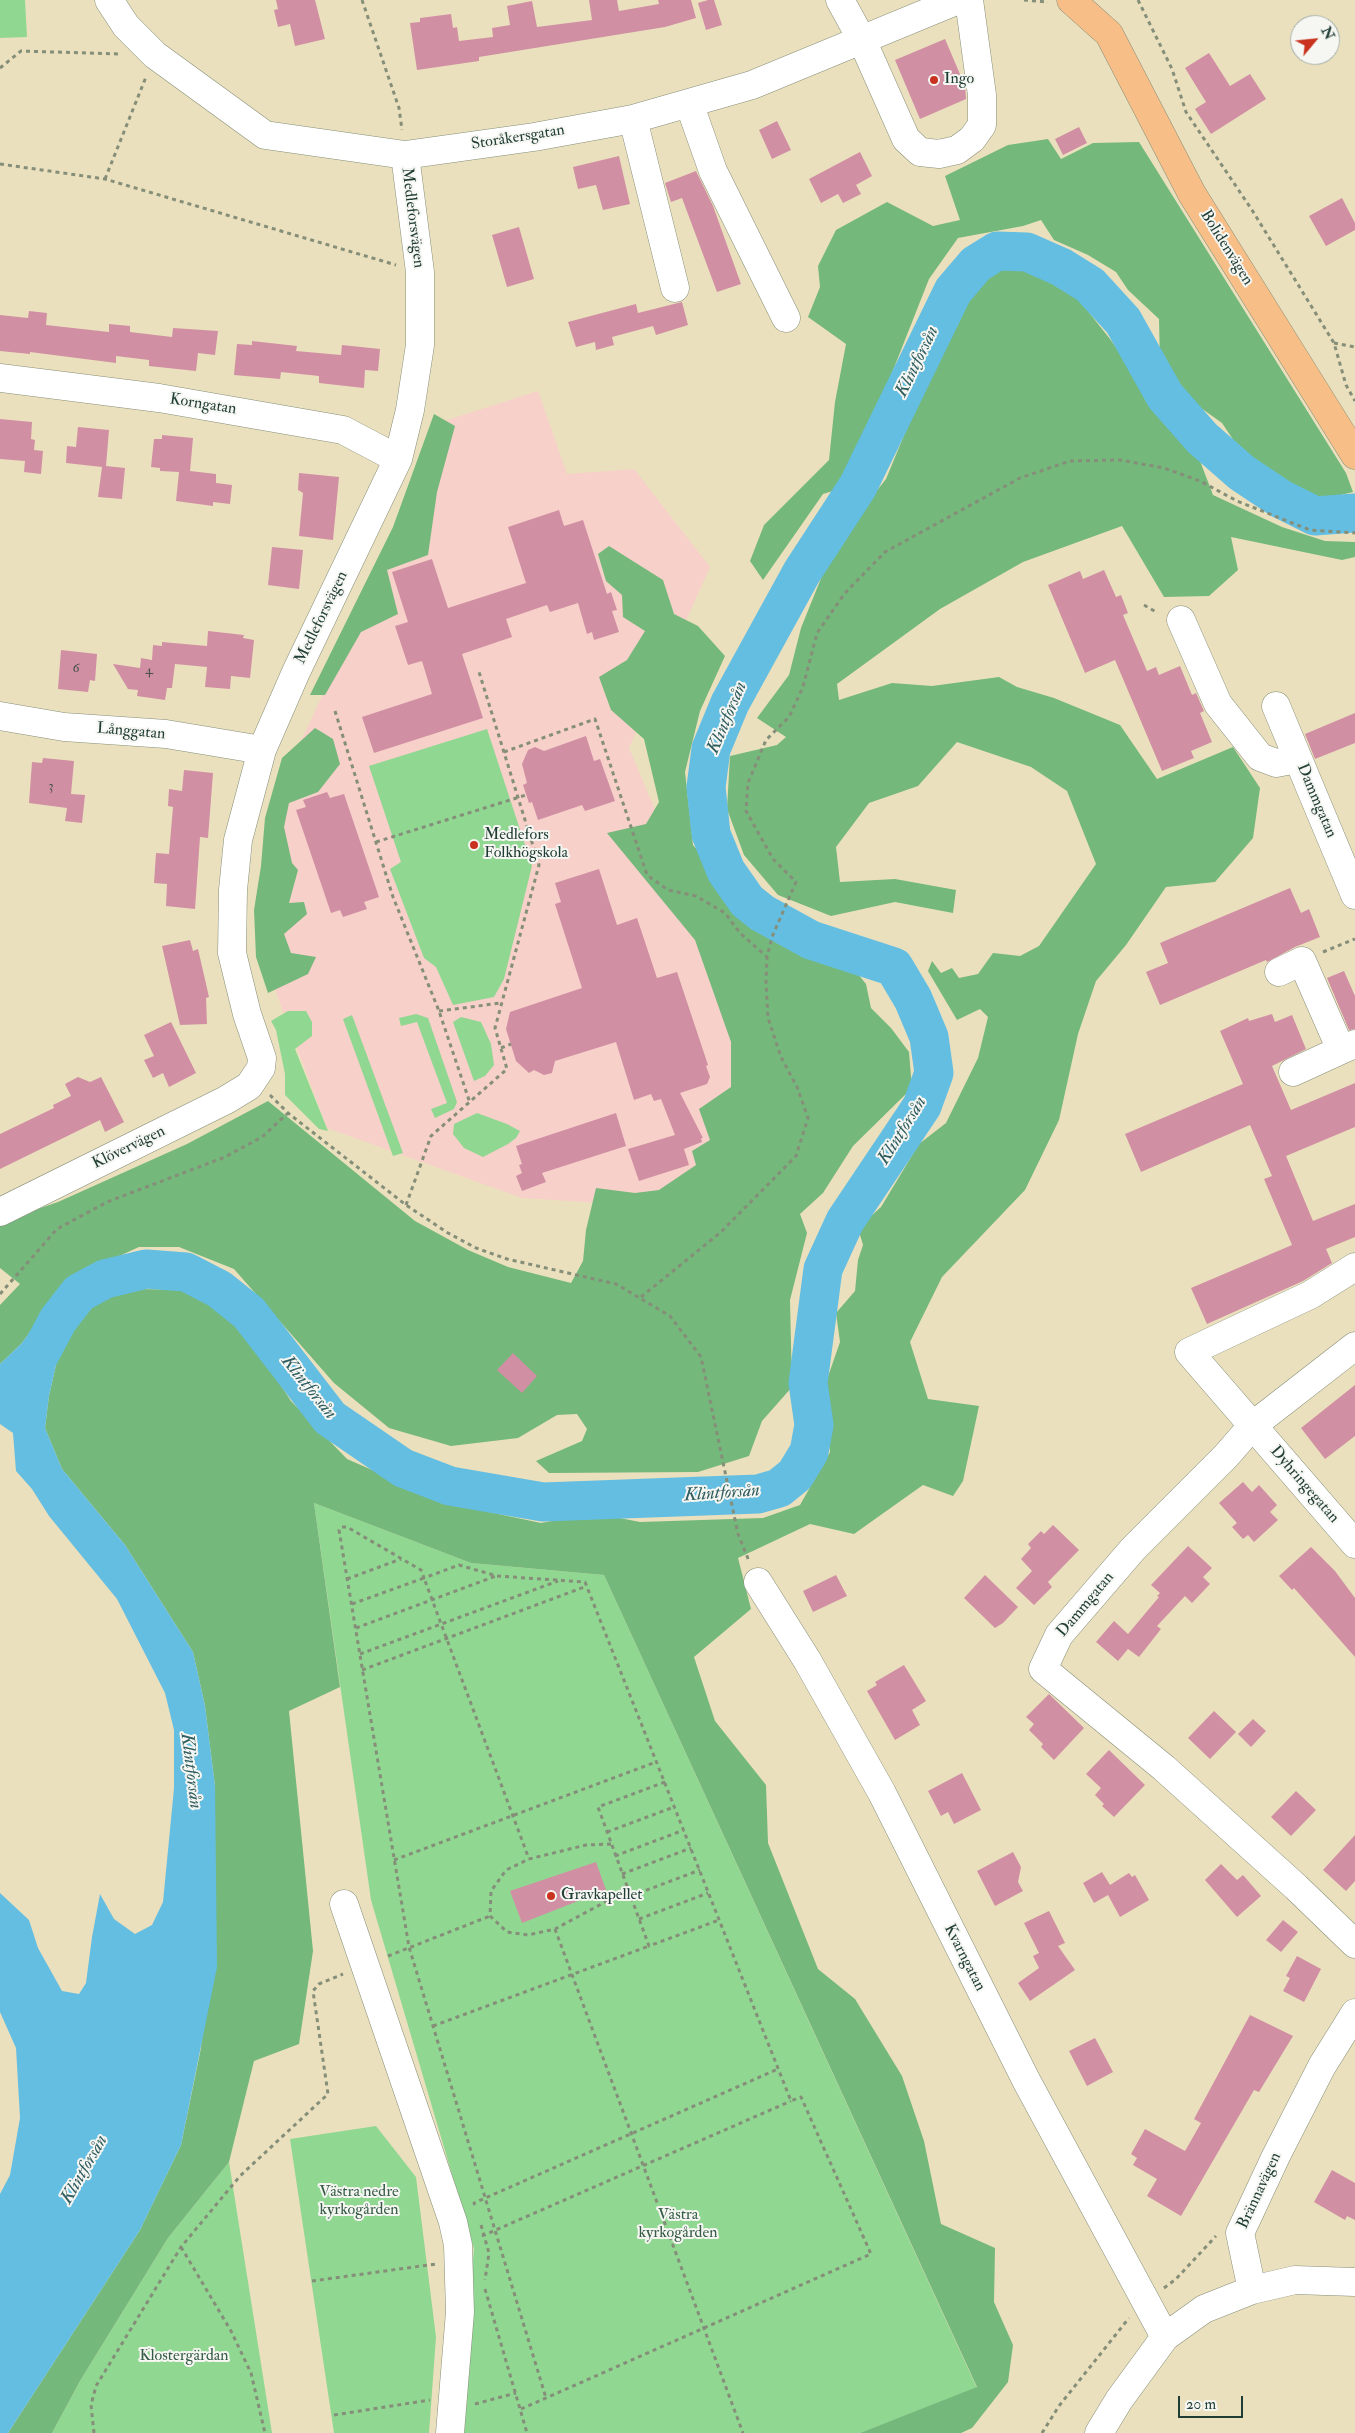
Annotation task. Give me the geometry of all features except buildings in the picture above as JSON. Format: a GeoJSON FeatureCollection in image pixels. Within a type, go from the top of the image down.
{"type":"FeatureCollection","features":[{"type":"Feature","properties":{"kind":"main road","name":"Bolidenvägen"},"geometry":{"type":"LineString","coordinates":[[1071,0],[1109,34]]}},
{"type":"Feature","properties":{"kind":"main road","name":"Bolidenvägen"},"geometry":{"type":"LineString","coordinates":[[1104,0],[1109,34],[1192,194],[1355,454]]}},
{"type":"Feature","properties":{"kind":"street","name":"Storåkersgatan"},"geometry":{"type":"LineString","coordinates":[[109,0],[126,26],[155,55],[265,135],[405,155],[534,137],[633,119],[752,85],[958,0]]}},
{"type":"Feature","properties":{"kind":"street"},"geometry":{"type":"LineString","coordinates":[[840,0],[862,40],[906,139],[920,152],[939,154],[957,150],[972,140],[982,125],[982,95],[969,0]]}},
{"type":"Feature","properties":{"kind":"street"},"geometry":{"type":"LineString","coordinates":[[689,103],[713,171],[786,318]]}},
{"type":"Feature","properties":{"kind":"street"},"geometry":{"type":"LineString","coordinates":[[633,119],[675,288]]}},
{"type":"Feature","properties":{"kind":"street","name":"Medleforsvägen"},"geometry":{"type":"LineString","coordinates":[[254,1080],[261,1068],[262,1058],[246,1014],[232,953],[233,899],[238,840],[262,750],[296,672],[398,459],[410,410],[420,345],[420,272],[405,155]]}},
{"type":"Feature","properties":{"kind":"street","name":"Korngatan"},"geometry":{"type":"LineString","coordinates":[[0,378],[159,398],[343,430],[398,459]]}},
{"type":"Feature","properties":{"kind":"street"},"geometry":{"type":"LineString","coordinates":[[1181,620],[1218,704],[1260,758],[1276,763],[1298,759]]}},
{"type":"Feature","properties":{"kind":"street","name":"Dammgatan"},"geometry":{"type":"LineString","coordinates":[[1276,706],[1355,895]]}},
{"type":"Feature","properties":{"kind":"street","name":"Långgatan"},"geometry":{"type":"LineString","coordinates":[[0,716],[64,726],[166,734],[262,750]]}},
{"type":"Feature","properties":{"kind":"street"},"geometry":{"type":"LineString","coordinates":[[1291,966],[1348,1047],[1293,1072]]}},
{"type":"Feature","properties":{"kind":"street","name":"Klövervägen"},"geometry":{"type":"LineString","coordinates":[[0,1212],[226,1100],[245,1089],[254,1080]]}},
{"type":"Feature","properties":{"kind":"street","name":"Dyhringegatan"},"geometry":{"type":"LineString","coordinates":[[1353,1537],[1252,1426],[1189,1352],[1310,1295],[1355,1267]]}},
{"type":"Feature","properties":{"kind":"street","name":"Dammgatan"},"geometry":{"type":"LineString","coordinates":[[1355,1346],[1252,1426],[1226,1456],[1133,1549],[1059,1635],[1043,1669],[1164,1768],[1296,1887],[1355,1944]]}},
{"type":"Feature","properties":{"kind":"street","name":"Kvarngatan"},"geometry":{"type":"LineString","coordinates":[[758,1582],[807,1660],[882,1792],[1026,2080],[1165,2337]]}},
{"type":"Feature","properties":{"kind":"street"},"geometry":{"type":"LineString","coordinates":[[344,1904],[453,2222],[458,2244],[460,2312],[443,2401],[450,2433]]}},
{"type":"Feature","properties":{"kind":"street","name":"Brännavägen"},"geometry":{"type":"LineString","coordinates":[[1252,2290],[1240,2234],[1276,2156],[1314,2083],[1355,2013]]}},
{"type":"Feature","properties":{"kind":"street"},"geometry":{"type":"LineString","coordinates":[[1100,2433],[1119,2400],[1165,2337],[1204,2309],[1252,2290],[1295,2280],[1355,2282]]}},
{"type":"Feature","properties":{"kind":"path"},"geometry":{"type":"LineString","coordinates":[[1138,0],[1172,68],[1186,112],[1252,210],[1334,343],[1346,385],[1355,401]]}},
{"type":"Feature","properties":{"kind":"path"},"geometry":{"type":"LineString","coordinates":[[0,68],[21,50],[155,55],[106,179]]}},
{"type":"Feature","properties":{"kind":"path"},"geometry":{"type":"LineString","coordinates":[[0,164],[106,179],[420,272]]}},
{"type":"Feature","properties":{"kind":"path"},"geometry":{"type":"LineString","coordinates":[[1334,343],[1355,347]]}},
{"type":"Feature","properties":{"kind":"path"},"geometry":{"type":"LineString","coordinates":[[641,1296],[721,1232],[796,1156],[808,1118],[797,1087],[781,1057],[768,1018],[767,957],[772,937],[796,882],[773,859],[746,811],[748,783],[766,740],[789,717],[803,687],[817,633],[845,593],[885,552],[1020,478],[1070,461],[1120,460],[1164,468],[1200,481],[1237,501],[1310,530],[1355,533]]}},
{"type":"Feature","properties":{"kind":"path"},"geometry":{"type":"LineString","coordinates":[[406,1205],[431,1136],[507,1069],[495,1028],[539,865],[479,672]]}},
{"type":"Feature","properties":{"kind":"path"},"geometry":{"type":"LineString","coordinates":[[335,711],[393,897],[439,1011],[470,1103]]}},
{"type":"Feature","properties":{"kind":"path"},"geometry":{"type":"LineString","coordinates":[[504,752],[595,719],[647,875],[668,890],[696,896],[725,913],[740,933],[767,957]]}},
{"type":"Feature","properties":{"kind":"path"},"geometry":{"type":"LineString","coordinates":[[376,842],[526,796]]}},
{"type":"Feature","properties":{"kind":"path"},"geometry":{"type":"LineString","coordinates":[[1291,966],[1355,939]]}},
{"type":"Feature","properties":{"kind":"path"},"geometry":{"type":"LineString","coordinates":[[439,1011],[501,1003]]}},
{"type":"Feature","properties":{"kind":"path"},"geometry":{"type":"LineString","coordinates":[[501,1048],[511,1044]]}},
{"type":"Feature","properties":{"kind":"path"},"geometry":{"type":"LineString","coordinates":[[254,1080],[288,1113],[406,1205],[448,1233],[476,1248],[507,1259],[616,1284],[641,1296],[670,1316],[701,1357],[738,1534]]}},
{"type":"Feature","properties":{"kind":"path"},"geometry":{"type":"LineString","coordinates":[[0,1294],[57,1229],[106,1202],[225,1157],[262,1137],[288,1113]]}},
{"type":"Feature","properties":{"kind":"path"},"geometry":{"type":"LineString","coordinates":[[528,1859],[421,1570],[347,1527],[342,1527],[339,1530],[409,1947],[546,2398]]}},
{"type":"Feature","properties":{"kind":"path"},"geometry":{"type":"LineString","coordinates":[[347,1578],[402,1558]]}},
{"type":"Feature","properties":{"kind":"path"},"geometry":{"type":"LineString","coordinates":[[352,1604],[459,1565],[497,1576],[585,1582],[791,2101]]}},
{"type":"Feature","properties":{"kind":"path"},"geometry":{"type":"LineString","coordinates":[[356,1628],[497,1576]]}},
{"type":"Feature","properties":{"kind":"path"},"geometry":{"type":"LineString","coordinates":[[360,1654],[561,1580]]}},
{"type":"Feature","properties":{"kind":"path"},"geometry":{"type":"LineString","coordinates":[[362,1670],[587,1586]]}},
{"type":"Feature","properties":{"kind":"path"},"geometry":{"type":"LineString","coordinates":[[394,1860],[656,1762]]}},
{"type":"Feature","properties":{"kind":"path"},"geometry":{"type":"LineString","coordinates":[[649,1946],[598,1807],[665,1782]]}},
{"type":"Feature","properties":{"kind":"path"},"geometry":{"type":"LineString","coordinates":[[607,1832],[674,1807]]}},
{"type":"Feature","properties":{"kind":"path"},"geometry":{"type":"LineString","coordinates":[[616,1856],[684,1830]]}},
{"type":"Feature","properties":{"kind":"path"},"geometry":{"type":"LineString","coordinates":[[611,1844],[586,1845],[528,1859],[506,1870],[491,1891],[490,1916],[507,1932],[528,1935],[555,1929],[607,1901],[627,1886]]}},
{"type":"Feature","properties":{"kind":"path"},"geometry":{"type":"LineString","coordinates":[[622,1874],[691,1848]]}},
{"type":"Feature","properties":{"kind":"path"},"geometry":{"type":"LineString","coordinates":[[631,1896],[700,1870]]}},
{"type":"Feature","properties":{"kind":"path"},"geometry":{"type":"LineString","coordinates":[[639,1919],[708,1893]]}},
{"type":"Feature","properties":{"kind":"path"},"geometry":{"type":"LineString","coordinates":[[94,2433],[91,2405],[96,2386],[181,2246],[240,2176],[328,2094],[313,1991],[319,1984],[490,1916]]}},
{"type":"Feature","properties":{"kind":"path"},"geometry":{"type":"LineString","coordinates":[[433,2026],[719,1920]]}},
{"type":"Feature","properties":{"kind":"path"},"geometry":{"type":"LineString","coordinates":[[555,1929],[743,2433]]}},
{"type":"Feature","properties":{"kind":"path"},"geometry":{"type":"LineString","coordinates":[[476,2211],[474,2203],[778,2069]]}},
{"type":"Feature","properties":{"kind":"path"},"geometry":{"type":"LineString","coordinates":[[458,2244],[495,2231],[801,2097],[871,2254],[520,2410]]}},
{"type":"Feature","properties":{"kind":"path"},"geometry":{"type":"LineString","coordinates":[[479,2219],[488,2252],[484,2287],[528,2433]]}},
{"type":"Feature","properties":{"kind":"path"},"geometry":{"type":"LineString","coordinates":[[181,2246],[231,2331],[251,2372],[265,2433]]}},
{"type":"Feature","properties":{"kind":"path"},"geometry":{"type":"LineString","coordinates":[[312,2282],[436,2264]]}},
{"type":"Feature","properties":{"kind":"path"},"geometry":{"type":"LineString","coordinates":[[1042,2433],[1059,2406],[1125,2322],[1146,2302],[1176,2279]]}},
{"type":"Feature","properties":{"kind":"path"},"geometry":{"type":"LineString","coordinates":[[334,2415],[443,2401],[472,2405],[516,2393]]}},
{"type":"Feature","properties":{"kind":"shaded area","name":"Medlefors Folkhögskola"},"geometry":{"type":"Polygon","coordinates":[[[538,391],[567,474],[634,469],[710,567],[629,748],[739,1009],[746,1172],[647,1206],[522,1198],[327,1128],[274,987],[283,779],[380,573],[444,421],[538,391]]]}},
{"type":"Feature","properties":{"kind":"green space"},"geometry":{"type":"Polygon","coordinates":[[[0,0],[25,0],[27,37],[0,38],[0,0]]]}},
{"type":"Feature","properties":{"kind":"green space"},"geometry":{"type":"Polygon","coordinates":[[[1048,139],[1061,159],[1093,143],[1139,142],[1346,473],[1353,492],[1324,499],[1289,487],[1277,474],[1246,459],[1222,423],[1180,393],[1160,363],[1159,319],[1128,290],[1116,272],[1088,255],[1054,240],[1041,220],[1023,226],[958,238],[929,279],[873,421],[843,488],[823,494],[763,580],[750,561],[764,525],[829,460],[835,402],[846,344],[808,317],[820,287],[818,266],[836,230],[887,202],[933,226],[960,220],[945,176],[1008,145],[1048,139]]]}},
{"type":"Feature","properties":{"kind":"green space"},"geometry":{"type":"Polygon","coordinates":[[[1006,261],[1042,270],[1079,300],[1110,339],[1162,413],[1197,453],[1213,495],[1282,527],[1325,541],[1355,542],[1355,557],[1342,560],[1231,537],[1238,570],[1209,596],[1164,597],[1122,526],[1023,562],[940,609],[837,684],[839,700],[892,683],[932,686],[999,677],[1017,687],[1054,698],[1120,725],[1157,779],[1233,747],[1260,788],[1253,838],[1215,882],[1166,887],[1126,945],[1096,981],[1078,1034],[1059,1120],[1025,1190],[942,1277],[910,1342],[928,1399],[979,1406],[963,1481],[953,1496],[923,1485],[854,1534],[810,1524],[738,1558],[751,1609],[694,1657],[715,1721],[766,1785],[768,1843],[818,1969],[855,1999],[902,2076],[924,2141],[941,2224],[995,2248],[994,2302],[1013,2345],[1008,2382],[972,2428],[961,2433],[860,2433],[977,2387],[604,1575],[471,1563],[314,1503],[340,1687],[289,1711],[313,1951],[299,2044],[254,2061],[229,2162],[168,2238],[80,2381],[52,2433],[8,2433],[140,2230],[181,2145],[201,2048],[214,1869],[215,1786],[205,1706],[193,1652],[125,1545],[62,1469],[45,1428],[49,1396],[58,1356],[73,1331],[99,1299],[138,1289],[195,1290],[248,1335],[291,1401],[347,1459],[404,1484],[470,1508],[541,1523],[594,1513],[640,1522],[763,1518],[800,1505],[830,1452],[823,1391],[840,1342],[836,1313],[855,1291],[858,1260],[863,1245],[858,1228],[881,1207],[919,1144],[946,1123],[978,1058],[988,1017],[980,1009],[957,1020],[928,971],[932,961],[941,973],[952,968],[959,978],[978,974],[993,953],[1020,956],[1039,946],[1096,864],[1067,791],[1031,767],[957,742],[918,786],[869,803],[836,847],[840,882],[895,879],[956,890],[953,913],[895,902],[831,916],[778,895],[744,855],[727,809],[730,756],[777,745],[786,737],[757,718],[789,675],[801,628],[826,566],[849,526],[886,479],[912,416],[975,282],[1006,261]]]}},
{"type":"Feature","properties":{"kind":"green space"},"geometry":{"type":"Polygon","coordinates":[[[434,414],[455,426],[437,492],[428,555],[387,570],[398,614],[361,632],[325,695],[310,695],[393,527],[434,414]]]}},
{"type":"Feature","properties":{"kind":"green space"},"geometry":{"type":"Polygon","coordinates":[[[609,546],[663,580],[674,614],[698,626],[725,656],[700,711],[685,772],[693,845],[737,898],[736,910],[742,919],[759,925],[796,949],[850,964],[866,984],[871,1008],[891,1028],[909,1052],[912,1088],[853,1146],[823,1193],[800,1214],[807,1233],[790,1300],[792,1387],[762,1421],[749,1456],[698,1472],[549,1473],[536,1461],[582,1441],[587,1429],[577,1414],[557,1415],[518,1438],[451,1446],[389,1428],[334,1383],[234,1269],[179,1247],[139,1247],[84,1272],[46,1311],[21,1344],[0,1364],[0,1305],[20,1284],[0,1268],[0,1222],[58,1202],[187,1144],[268,1101],[415,1221],[468,1250],[508,1267],[571,1283],[583,1261],[586,1230],[596,1188],[635,1193],[659,1190],[696,1165],[692,1151],[710,1140],[699,1109],[731,1087],[731,1042],[695,940],[607,833],[646,824],[659,802],[644,739],[611,710],[599,677],[627,660],[645,631],[623,617],[622,595],[606,581],[598,554],[609,546]]]}},
{"type":"Feature","properties":{"kind":"green space"},"geometry":{"type":"Polygon","coordinates":[[[315,728],[333,739],[340,764],[318,792],[289,803],[284,827],[292,863],[298,870],[289,903],[304,902],[307,914],[284,934],[291,953],[316,957],[308,974],[268,993],[256,957],[254,910],[261,866],[265,818],[282,758],[315,728]]]}},
{"type":"Feature","properties":{"kind":"green space"},"geometry":{"type":"Polygon","coordinates":[[[487,729],[532,866],[504,979],[494,997],[453,1005],[436,967],[424,958],[390,869],[401,862],[369,766],[487,729]]]}},
{"type":"Feature","properties":{"kind":"green space"},"geometry":{"type":"Polygon","coordinates":[[[288,1011],[306,1011],[312,1022],[312,1036],[295,1049],[328,1131],[319,1129],[285,1095],[285,1074],[276,1030],[271,1021],[288,1011]]]}},
{"type":"Feature","properties":{"kind":"green space"},"geometry":{"type":"Polygon","coordinates":[[[416,1014],[428,1018],[457,1102],[454,1109],[435,1118],[431,1109],[447,1103],[417,1022],[401,1026],[399,1018],[416,1014]]]}},
{"type":"Feature","properties":{"kind":"green space"},"geometry":{"type":"Polygon","coordinates":[[[352,1015],[403,1153],[393,1156],[343,1019],[352,1015]]]}},
{"type":"Feature","properties":{"kind":"green space"},"geometry":{"type":"Polygon","coordinates":[[[461,1017],[481,1022],[491,1044],[494,1065],[485,1076],[474,1081],[453,1022],[461,1017]]]}},
{"type":"Feature","properties":{"kind":"green space"},"geometry":{"type":"Polygon","coordinates":[[[477,1113],[520,1131],[516,1138],[508,1144],[483,1157],[464,1148],[453,1134],[454,1124],[477,1113]]]}},
{"type":"Feature","properties":{"kind":"green space","name":"Västra kyrkogården"},"geometry":{"type":"Polygon","coordinates":[[[314,1503],[471,1563],[604,1575],[977,2388],[860,2433],[457,2433],[474,2249],[371,1900],[314,1503]]]}},
{"type":"Feature","properties":{"kind":"green space","name":"Västra nedre kyrkogården"},"geometry":{"type":"Polygon","coordinates":[[[376,2126],[416,2177],[436,2337],[429,2433],[334,2433],[290,2139],[376,2126]]]}},
{"type":"Feature","properties":{"kind":"green space","name":"Klostergärdan"},"geometry":{"type":"Polygon","coordinates":[[[229,2162],[272,2433],[52,2433],[80,2381],[168,2238],[229,2162]]]}},
{"type":"Feature","properties":{"kind":"water"},"geometry":{"type":"Polygon","coordinates":[[[46,1311],[73,1331],[58,1356],[49,1396],[45,1428],[62,1469],[125,1545],[193,1652],[205,1706],[215,1786],[217,1967],[181,2145],[140,2230],[8,2433],[0,2433],[0,2194],[10,2175],[20,2118],[16,2048],[0,2012],[0,1893],[29,1920],[38,1948],[62,1991],[79,1994],[86,1983],[100,1894],[114,1919],[135,1934],[152,1925],[163,1902],[174,1788],[174,1730],[165,1693],[117,1599],[49,1516],[32,1489],[16,1471],[13,1433],[0,1424],[0,1364],[21,1344],[46,1311]]]}},
{"type":"Feature","properties":{"kind":"waterway","name":"Klintforsån"},"geometry":{"type":"LineString","coordinates":[[33,1367],[58,1320],[79,1293],[105,1279],[146,1269],[186,1272],[219,1289],[249,1313],[330,1418],[403,1468],[450,1486],[543,1502],[758,1494],[779,1488],[795,1475],[809,1452],[814,1425],[808,1383],[823,1269],[845,1221],[922,1106],[934,1073],[929,1037],[913,999],[894,967],[811,940],[762,913],[747,901],[726,871],[711,834],[706,787],[711,749],[730,703],[802,572],[858,486],[953,291],[976,264],[997,251],[1027,252],[1061,267],[1090,285],[1123,321],[1165,396],[1202,438],[1242,473],[1281,499],[1315,516],[1355,513]]}},
{"type":"Feature","properties":{"kind":"place","name":"Ingo"},"geometry":{"type":"Point","coordinates":[934,80]}},
{"type":"Feature","properties":{"kind":"place","name":"Medlefors Folkhögskola"},"geometry":{"type":"Point","coordinates":[474,845]}},
{"type":"Feature","properties":{"kind":"place","name":"Gravkapellet"},"geometry":{"type":"Point","coordinates":[551,1896]}}]}
